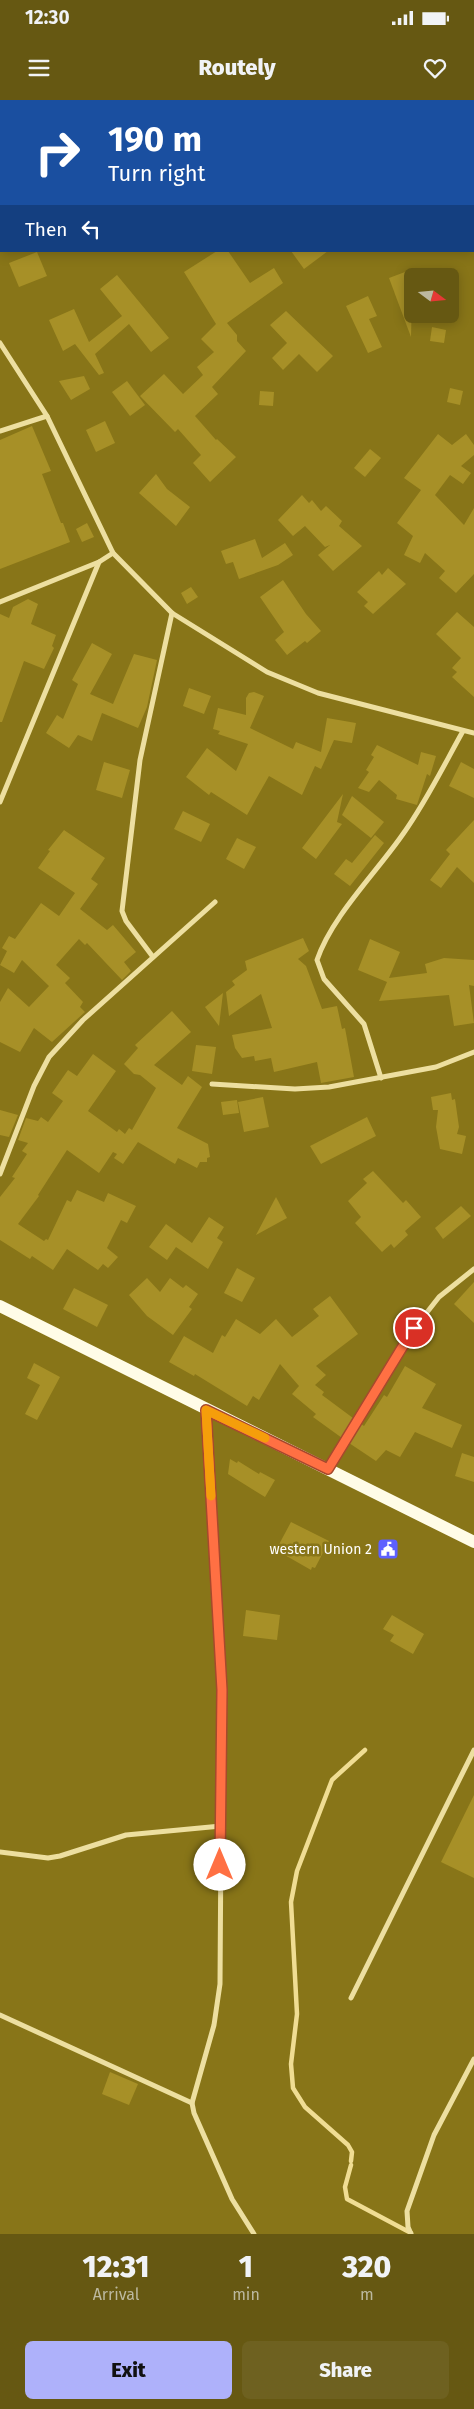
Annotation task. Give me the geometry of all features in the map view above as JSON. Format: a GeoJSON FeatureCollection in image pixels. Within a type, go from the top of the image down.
{"type":"FeatureCollection","features":[{"type":"Feature","properties":{"kind":"main road"},"geometry":{"type":"LineString","coordinates":[[0,1306],[474,1542]]}},
{"type":"Feature","properties":{"kind":"street"},"geometry":{"type":"LineString","coordinates":[[0,343],[47,416],[112,553],[172,613],[267,672],[301,686],[375,709],[474,733]]}},
{"type":"Feature","properties":{"kind":"street"},"geometry":{"type":"LineString","coordinates":[[0,431],[47,416]]}},
{"type":"Feature","properties":{"kind":"street"},"geometry":{"type":"LineString","coordinates":[[0,602],[99,562],[112,553]]}},
{"type":"Feature","properties":{"kind":"street"},"geometry":{"type":"LineString","coordinates":[[0,802],[99,562]]}},
{"type":"Feature","properties":{"kind":"street"},"geometry":{"type":"LineString","coordinates":[[153,957],[126,921],[122,911],[140,760],[172,613]]}},
{"type":"Feature","properties":{"kind":"street"},"geometry":{"type":"LineString","coordinates":[[381,1078],[364,1024],[324,979],[317,960],[321,948],[352,901],[404,833],[463,731]]}},
{"type":"Feature","properties":{"kind":"street"},"geometry":{"type":"LineString","coordinates":[[0,1174],[34,1086],[49,1057],[83,1020],[215,902]]}},
{"type":"Feature","properties":{"kind":"street"},"geometry":{"type":"LineString","coordinates":[[212,1084],[295,1089],[329,1088],[436,1066],[474,1052]]}},
{"type":"Feature","properties":{"kind":"street"},"geometry":{"type":"LineString","coordinates":[[328,1469],[406,1339],[439,1297],[474,1269]]}},
{"type":"Feature","properties":{"kind":"street"},"geometry":{"type":"LineString","coordinates":[[206,1410],[222,1690],[220,1984],[214,2025],[192,2103],[194,2113],[232,2199],[254,2234]]}},
{"type":"Feature","properties":{"kind":"street"},"geometry":{"type":"LineString","coordinates":[[351,1998],[474,1750]]}},
{"type":"Feature","properties":{"kind":"street"},"geometry":{"type":"LineString","coordinates":[[0,1852],[48,1858],[126,1836],[221,1826]]}},
{"type":"Feature","properties":{"kind":"street"},"geometry":{"type":"LineString","coordinates":[[0,2015],[192,2103]]}},
{"type":"Feature","properties":{"kind":"street"},"geometry":{"type":"LineString","coordinates":[[411,2234],[406,2220],[434,2135],[474,2059]]}},
{"type":"Feature","properties":{"kind":"building"},"geometry":{"type":"Polygon","coordinates":[[[37,252],[47,276],[19,287],[9,263],[37,252]]]}},
{"type":"Feature","properties":{"kind":"building"},"geometry":{"type":"Polygon","coordinates":[[[215,252],[229,252],[250,283],[274,268],[283,283],[227,323],[237,335],[237,341],[246,351],[212,387],[218,394],[195,416],[216,440],[236,457],[210,482],[193,463],[201,455],[178,429],[175,432],[140,396],[164,374],[183,394],[203,375],[197,367],[214,352],[201,339],[216,324],[184,272],[215,252]]]}},
{"type":"Feature","properties":{"kind":"building"},"geometry":{"type":"Polygon","coordinates":[[[292,252],[327,252],[304,269],[292,252]]]}},
{"type":"Feature","properties":{"kind":"building"},"geometry":{"type":"Polygon","coordinates":[[[404,272],[404,318],[389,278],[404,272]]]}},
{"type":"Feature","properties":{"kind":"building"},"geometry":{"type":"Polygon","coordinates":[[[117,275],[169,338],[151,352],[129,324],[95,354],[104,373],[99,375],[75,344],[63,351],[49,320],[74,309],[89,342],[122,316],[100,289],[117,275]]]}},
{"type":"Feature","properties":{"kind":"building"},"geometry":{"type":"Polygon","coordinates":[[[368,296],[377,316],[369,319],[382,347],[368,353],[346,306],[368,296]]]}},
{"type":"Feature","properties":{"kind":"building"},"geometry":{"type":"Polygon","coordinates":[[[286,311],[333,356],[317,372],[299,354],[283,370],[272,358],[287,343],[270,325],[286,311]]]}},
{"type":"Feature","properties":{"kind":"building"},"geometry":{"type":"Polygon","coordinates":[[[406,323],[411,323],[411,337],[406,323]]]}},
{"type":"Feature","properties":{"kind":"building"},"geometry":{"type":"Polygon","coordinates":[[[432,327],[446,330],[444,343],[430,341],[432,327]]]}},
{"type":"Feature","properties":{"kind":"building"},"geometry":{"type":"Polygon","coordinates":[[[84,376],[90,389],[71,400],[59,381],[84,376]]]}},
{"type":"Feature","properties":{"kind":"building"},"geometry":{"type":"Polygon","coordinates":[[[127,381],[145,405],[130,416],[112,392],[127,381]]]}},
{"type":"Feature","properties":{"kind":"building"},"geometry":{"type":"Polygon","coordinates":[[[450,388],[463,391],[460,405],[447,402],[450,388]]]}},
{"type":"Feature","properties":{"kind":"building"},"geometry":{"type":"Polygon","coordinates":[[[260,391],[274,392],[273,406],[259,405],[260,391]]]}},
{"type":"Feature","properties":{"kind":"building"},"geometry":{"type":"Polygon","coordinates":[[[105,421],[115,443],[96,452],[86,430],[105,421]]]}},
{"type":"Feature","properties":{"kind":"building"},"geometry":{"type":"Polygon","coordinates":[[[32,426],[51,471],[42,474],[70,542],[0,569],[0,440],[32,426]]]}},
{"type":"Feature","properties":{"kind":"building"},"geometry":{"type":"Polygon","coordinates":[[[438,434],[452,445],[466,434],[474,445],[474,455],[461,466],[471,473],[463,484],[450,475],[435,495],[464,525],[474,508],[474,574],[456,593],[439,578],[445,571],[425,553],[420,563],[404,555],[413,536],[397,523],[421,490],[404,478],[438,434]]]}},
{"type":"Feature","properties":{"kind":"building"},"geometry":{"type":"Polygon","coordinates":[[[370,449],[381,458],[365,477],[354,468],[370,449]]]}},
{"type":"Feature","properties":{"kind":"building"},"geometry":{"type":"Polygon","coordinates":[[[156,474],[167,489],[190,507],[176,526],[139,493],[156,474]]]}},
{"type":"Feature","properties":{"kind":"building"},"geometry":{"type":"Polygon","coordinates":[[[302,495],[309,503],[312,500],[321,511],[326,506],[342,521],[339,526],[362,546],[333,571],[318,555],[330,545],[325,547],[305,526],[293,536],[278,520],[302,495]]]}},
{"type":"Feature","properties":{"kind":"building"},"geometry":{"type":"Polygon","coordinates":[[[87,523],[94,537],[82,542],[76,529],[87,523]]]}},
{"type":"Feature","properties":{"kind":"building"},"geometry":{"type":"Polygon","coordinates":[[[255,539],[262,558],[285,543],[293,555],[278,565],[239,579],[233,562],[226,564],[221,551],[255,539]]]}},
{"type":"Feature","properties":{"kind":"building"},"geometry":{"type":"Polygon","coordinates":[[[388,568],[406,584],[373,614],[364,606],[368,602],[357,592],[379,571],[382,575],[388,568]]]}},
{"type":"Feature","properties":{"kind":"building"},"geometry":{"type":"Polygon","coordinates":[[[283,580],[306,614],[321,631],[307,643],[305,641],[287,655],[275,640],[284,632],[260,597],[283,580]]]}},
{"type":"Feature","properties":{"kind":"building"},"geometry":{"type":"Polygon","coordinates":[[[191,587],[198,597],[187,604],[181,593],[191,587]]]}},
{"type":"Feature","properties":{"kind":"building"},"geometry":{"type":"Polygon","coordinates":[[[28,599],[38,604],[31,624],[56,635],[52,646],[54,648],[44,669],[24,661],[2,722],[0,722],[0,614],[9,618],[13,607],[28,599]]]}},
{"type":"Feature","properties":{"kind":"building"},"geometry":{"type":"Polygon","coordinates":[[[457,612],[474,627],[474,697],[452,677],[457,672],[452,668],[461,658],[436,634],[457,612]]]}},
{"type":"Feature","properties":{"kind":"building"},"geometry":{"type":"Polygon","coordinates":[[[92,643],[112,654],[90,694],[113,704],[134,654],[157,660],[147,707],[138,728],[102,713],[92,741],[78,735],[69,748],[46,733],[57,715],[63,719],[78,684],[72,680],[92,643]]]}},
{"type":"Feature","properties":{"kind":"building"},"geometry":{"type":"Polygon","coordinates":[[[189,688],[211,696],[204,714],[183,706],[189,688]]]}},
{"type":"Feature","properties":{"kind":"building"},"geometry":{"type":"Polygon","coordinates":[[[254,692],[264,696],[250,728],[293,749],[296,742],[321,752],[327,718],[356,723],[352,743],[334,740],[321,769],[315,766],[302,795],[269,776],[247,815],[211,792],[209,795],[186,777],[207,748],[236,771],[248,744],[218,734],[220,731],[213,729],[218,708],[246,715],[246,698],[249,693],[254,692]]]}},
{"type":"Feature","properties":{"kind":"building"},"geometry":{"type":"Polygon","coordinates":[[[377,745],[418,765],[421,752],[436,756],[430,776],[427,774],[417,805],[396,799],[397,795],[379,780],[369,792],[358,788],[369,772],[366,770],[374,757],[371,755],[377,745]]]}},
{"type":"Feature","properties":{"kind":"building"},"geometry":{"type":"Polygon","coordinates":[[[104,762],[130,770],[122,798],[96,790],[104,762]]]}},
{"type":"Feature","properties":{"kind":"building"},"geometry":{"type":"Polygon","coordinates":[[[461,762],[474,769],[474,798],[449,786],[461,762]]]}},
{"type":"Feature","properties":{"kind":"building"},"geometry":{"type":"Polygon","coordinates":[[[343,794],[337,822],[342,824],[316,859],[302,848],[343,794]]]}},
{"type":"Feature","properties":{"kind":"building"},"geometry":{"type":"Polygon","coordinates":[[[352,796],[384,822],[371,838],[342,815],[352,796]]]}},
{"type":"Feature","properties":{"kind":"building"},"geometry":{"type":"Polygon","coordinates":[[[183,811],[210,824],[201,842],[174,829],[183,811]]]}},
{"type":"Feature","properties":{"kind":"building"},"geometry":{"type":"Polygon","coordinates":[[[474,820],[474,883],[457,867],[441,888],[430,880],[450,854],[446,850],[474,820]]]}},
{"type":"Feature","properties":{"kind":"building"},"geometry":{"type":"Polygon","coordinates":[[[64,830],[105,858],[91,879],[98,884],[80,909],[107,930],[113,925],[136,952],[124,962],[131,971],[122,980],[87,943],[85,945],[79,939],[56,965],[70,978],[65,983],[83,1002],[80,1007],[85,1012],[52,1042],[34,1028],[20,1052],[0,1042],[0,1002],[8,988],[29,1007],[49,986],[22,960],[14,973],[0,965],[7,951],[2,948],[9,936],[15,939],[41,903],[59,916],[75,893],[38,868],[50,851],[48,850],[64,830]]]}},
{"type":"Feature","properties":{"kind":"building"},"geometry":{"type":"Polygon","coordinates":[[[375,835],[384,843],[350,886],[334,874],[346,859],[352,863],[375,835]]]}},
{"type":"Feature","properties":{"kind":"building"},"geometry":{"type":"Polygon","coordinates":[[[237,838],[256,847],[244,869],[226,859],[237,838]]]}},
{"type":"Feature","properties":{"kind":"building"},"geometry":{"type":"Polygon","coordinates":[[[303,938],[309,951],[298,959],[306,966],[322,1009],[337,1006],[342,1029],[345,1028],[354,1077],[321,1083],[317,1062],[274,1072],[271,1058],[255,1061],[254,1056],[242,1058],[235,1048],[232,1035],[272,1028],[261,994],[229,1016],[226,992],[235,985],[232,981],[247,970],[245,961],[303,938]]]}},
{"type":"Feature","properties":{"kind":"building"},"geometry":{"type":"Polygon","coordinates":[[[370,939],[400,952],[389,978],[427,973],[425,964],[444,958],[474,960],[474,986],[469,985],[474,1023],[454,1026],[449,995],[379,1001],[387,982],[358,970],[370,939]]]}},
{"type":"Feature","properties":{"kind":"building"},"geometry":{"type":"Polygon","coordinates":[[[223,993],[219,1026],[205,1007],[223,993]]]}},
{"type":"Feature","properties":{"kind":"building"},"geometry":{"type":"Polygon","coordinates":[[[172,1011],[191,1032],[154,1065],[182,1085],[188,1076],[202,1087],[177,1128],[208,1144],[210,1157],[207,1158],[207,1162],[200,1162],[197,1168],[178,1158],[175,1164],[138,1142],[123,1164],[114,1158],[117,1154],[113,1152],[99,1173],[67,1150],[39,1196],[18,1224],[44,1241],[48,1240],[67,1200],[71,1202],[77,1190],[104,1202],[108,1193],[136,1206],[127,1223],[121,1220],[107,1248],[118,1257],[108,1268],[103,1264],[98,1270],[67,1249],[53,1270],[32,1256],[30,1259],[0,1240],[0,1197],[15,1178],[12,1177],[27,1154],[22,1151],[28,1143],[18,1140],[26,1118],[38,1121],[41,1117],[48,1122],[63,1101],[52,1093],[68,1070],[77,1076],[93,1054],[116,1071],[88,1111],[117,1132],[119,1129],[125,1134],[129,1128],[132,1130],[156,1088],[140,1075],[134,1074],[124,1064],[138,1048],[135,1045],[172,1011]]]}},
{"type":"Feature","properties":{"kind":"building"},"geometry":{"type":"Polygon","coordinates":[[[196,1045],[216,1047],[212,1074],[192,1071],[196,1045]]]}},
{"type":"Feature","properties":{"kind":"building"},"geometry":{"type":"Polygon","coordinates":[[[451,1093],[452,1100],[455,1099],[459,1127],[457,1134],[466,1136],[462,1154],[440,1149],[436,1127],[438,1110],[433,1110],[431,1097],[451,1093]]]}},
{"type":"Feature","properties":{"kind":"building"},"geometry":{"type":"Polygon","coordinates":[[[263,1097],[269,1127],[244,1132],[238,1102],[263,1097]]]}},
{"type":"Feature","properties":{"kind":"building"},"geometry":{"type":"Polygon","coordinates":[[[237,1100],[239,1113],[223,1115],[221,1102],[237,1100]]]}},
{"type":"Feature","properties":{"kind":"building"},"geometry":{"type":"Polygon","coordinates":[[[0,1110],[18,1115],[9,1137],[0,1135],[0,1110]]]}},
{"type":"Feature","properties":{"kind":"building"},"geometry":{"type":"Polygon","coordinates":[[[367,1117],[376,1136],[321,1164],[310,1146],[367,1117]]]}},
{"type":"Feature","properties":{"kind":"building"},"geometry":{"type":"Polygon","coordinates":[[[373,1171],[403,1203],[406,1200],[421,1217],[405,1231],[408,1235],[394,1248],[391,1244],[382,1252],[355,1223],[361,1217],[348,1201],[367,1183],[363,1179],[373,1171]]]}},
{"type":"Feature","properties":{"kind":"building"},"geometry":{"type":"Polygon","coordinates":[[[276,1197],[287,1218],[256,1235],[276,1197]]]}},
{"type":"Feature","properties":{"kind":"building"},"geometry":{"type":"Polygon","coordinates":[[[461,1206],[471,1216],[443,1239],[435,1228],[461,1206]]]}},
{"type":"Feature","properties":{"kind":"building"},"geometry":{"type":"Polygon","coordinates":[[[209,1217],[224,1227],[217,1238],[223,1242],[208,1269],[176,1247],[167,1260],[149,1247],[166,1224],[192,1243],[209,1217]]]}},
{"type":"Feature","properties":{"kind":"building"},"geometry":{"type":"Polygon","coordinates":[[[237,1268],[255,1278],[242,1302],[224,1293],[237,1268]]]}},
{"type":"Feature","properties":{"kind":"building"},"geometry":{"type":"Polygon","coordinates":[[[147,1278],[160,1292],[170,1278],[183,1288],[186,1285],[198,1294],[189,1307],[192,1309],[173,1335],[147,1316],[129,1295],[147,1278]]]}},
{"type":"Feature","properties":{"kind":"building"},"geometry":{"type":"Polygon","coordinates":[[[474,1282],[474,1323],[454,1304],[474,1282]]]}},
{"type":"Feature","properties":{"kind":"building"},"geometry":{"type":"Polygon","coordinates":[[[74,1288],[108,1305],[97,1327],[63,1309],[74,1288]]]}},
{"type":"Feature","properties":{"kind":"building"},"geometry":{"type":"Polygon","coordinates":[[[330,1296],[358,1334],[316,1366],[326,1375],[315,1385],[324,1392],[322,1395],[353,1418],[342,1438],[313,1417],[316,1414],[292,1394],[299,1386],[280,1364],[259,1400],[253,1396],[247,1406],[195,1374],[194,1376],[169,1362],[184,1336],[213,1353],[222,1335],[225,1337],[236,1319],[260,1334],[276,1319],[292,1337],[319,1316],[313,1309],[330,1296]]]}},
{"type":"Feature","properties":{"kind":"building"},"geometry":{"type":"Polygon","coordinates":[[[34,1363],[60,1377],[37,1420],[25,1414],[40,1385],[27,1378],[34,1363]]]}},
{"type":"Feature","properties":{"kind":"building"},"geometry":{"type":"Polygon","coordinates":[[[405,1366],[436,1384],[422,1408],[462,1425],[452,1448],[415,1432],[400,1457],[386,1450],[376,1461],[349,1443],[360,1423],[364,1426],[384,1395],[387,1397],[405,1366]]]}},
{"type":"Feature","properties":{"kind":"building"},"geometry":{"type":"Polygon","coordinates":[[[462,1453],[474,1457],[474,1482],[455,1476],[462,1453]]]}},
{"type":"Feature","properties":{"kind":"building"},"geometry":{"type":"Polygon","coordinates":[[[230,1459],[237,1463],[238,1461],[259,1474],[260,1472],[275,1480],[265,1497],[228,1474],[230,1459]]]}},
{"type":"Feature","properties":{"kind":"building"},"geometry":{"type":"Polygon","coordinates":[[[291,1522],[329,1541],[315,1568],[312,1567],[311,1570],[276,1550],[291,1522]]]}},
{"type":"Feature","properties":{"kind":"building"},"geometry":{"type":"Polygon","coordinates":[[[246,1610],[280,1615],[277,1640],[243,1636],[246,1610]]]}},
{"type":"Feature","properties":{"kind":"building"},"geometry":{"type":"Polygon","coordinates":[[[392,1615],[424,1634],[413,1654],[390,1641],[394,1635],[383,1629],[392,1615]]]}},
{"type":"Feature","properties":{"kind":"building"},"geometry":{"type":"Polygon","coordinates":[[[474,1795],[474,1878],[441,1862],[474,1795]]]}},
{"type":"Feature","properties":{"kind":"building"},"geometry":{"type":"Polygon","coordinates":[[[110,2072],[138,2084],[129,2105],[102,2094],[110,2072]]]}},
{"type":"Feature","properties":{"kind":"waterway"},"geometry":{"type":"LineString","coordinates":[[351,2161],[352,2152],[348,2145],[305,2107],[293,2088],[291,2064],[297,2014],[291,1902],[297,1871],[332,1780],[365,1750]]}},
{"type":"Feature","properties":{"kind":"waterway"},"geometry":{"type":"LineString","coordinates":[[351,2165],[345,2187],[347,2199],[411,2233]]}},
{"type":"Feature","properties":{"kind":"slow traffic"},"geometry":{"type":"LineString","coordinates":[[211,1496],[206,1410],[265,1438]]}},
{"type":"Feature","properties":{"kind":"place","name":"western Union 2"},"geometry":{"type":"Point","coordinates":[388,1549]}},
{"type":"Feature","properties":{"kind":"route"},"geometry":{"type":"LineString","coordinates":[[220,1865],[222,1690],[206,1410],[328,1469],[414,1328]]}}]}
